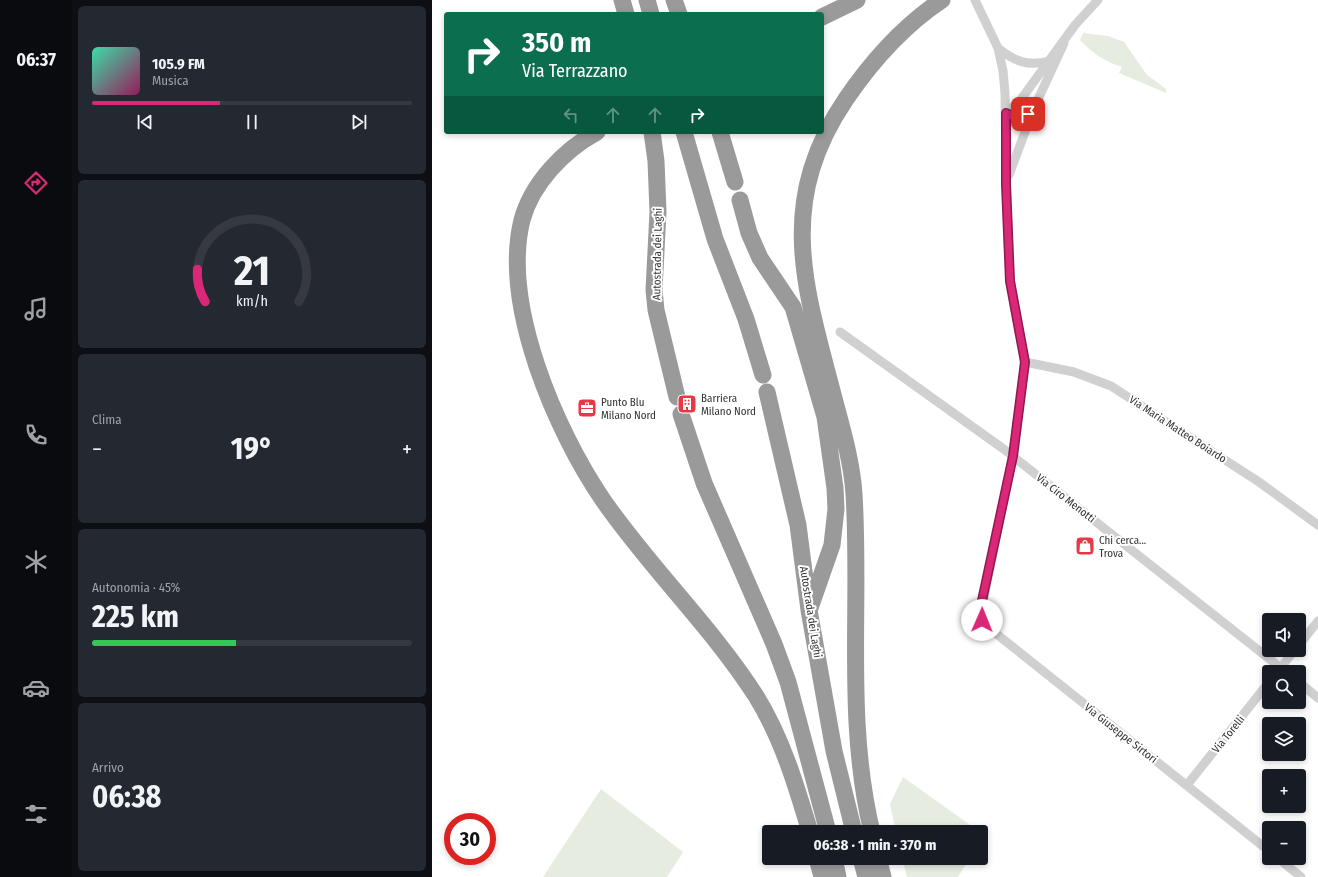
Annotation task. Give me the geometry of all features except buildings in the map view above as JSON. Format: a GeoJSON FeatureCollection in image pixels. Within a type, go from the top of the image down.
{"type":"FeatureCollection","features":[{"type":"Feature","properties":{"kind":"highway"},"geometry":{"type":"LineString","coordinates":[[622,0],[625,12]]}},
{"type":"Feature","properties":{"kind":"highway"},"geometry":{"type":"LineString","coordinates":[[647,0],[650,12]]}},
{"type":"Feature","properties":{"kind":"highway"},"geometry":{"type":"LineString","coordinates":[[674,0],[678,12]]}},
{"type":"Feature","properties":{"kind":"highway"},"geometry":{"type":"LineString","coordinates":[[824,16],[856,0]]}},
{"type":"Feature","properties":{"kind":"highway"},"geometry":{"type":"LineString","coordinates":[[870,825],[862,787],[856,734],[853,487],[846,443],[807,289],[802,244],[802,218],[808,179],[815,159],[824,138],[843,104],[868,70],[892,42],[921,16],[942,0]]}},
{"type":"Feature","properties":{"kind":"highway"},"geometry":{"type":"LineString","coordinates":[[593,134],[567,152],[550,170],[530,201],[523,218],[519,236],[518,272],[526,326],[544,387],[562,429],[580,464],[602,499],[627,534],[713,636],[757,698],[785,754],[808,825]]}},
{"type":"Feature","properties":{"kind":"highway","name":"Autostrada dei Laghi"},"geometry":{"type":"LineString","coordinates":[[652,134],[656,161],[658,212],[654,290],[656,310],[677,397]]}},
{"type":"Feature","properties":{"kind":"highway"},"geometry":{"type":"LineString","coordinates":[[685,134],[715,239],[746,318],[762,375]]}},
{"type":"Feature","properties":{"kind":"highway"},"geometry":{"type":"LineString","coordinates":[[721,134],[735,182]]}},
{"type":"Feature","properties":{"kind":"highway"},"geometry":{"type":"LineString","coordinates":[[740,200],[749,232],[760,258],[794,307],[825,417],[835,488],[836,509],[832,545],[809,610]]}},
{"type":"Feature","properties":{"kind":"highway","name":"Autostrada dei Laghi"},"geometry":{"type":"LineString","coordinates":[[767,392],[798,525],[809,610],[834,752],[852,825]]}},
{"type":"Feature","properties":{"kind":"highway"},"geometry":{"type":"LineString","coordinates":[[681,414],[704,483],[774,644],[788,682],[826,825]]}},
{"type":"Feature","properties":{"kind":"highway"},"geometry":{"type":"LineString","coordinates":[[819,865],[822,877]]}},
{"type":"Feature","properties":{"kind":"highway"},"geometry":{"type":"LineString","coordinates":[[835,865],[838,877]]}},
{"type":"Feature","properties":{"kind":"highway"},"geometry":{"type":"LineString","coordinates":[[863,865],[866,877]]}},
{"type":"Feature","properties":{"kind":"highway"},"geometry":{"type":"LineString","coordinates":[[880,865],[883,877]]}},
{"type":"Feature","properties":{"kind":"street"},"geometry":{"type":"LineString","coordinates":[[975,0],[998,48],[1003,71],[1006,113],[1006,184],[1010,281],[1025,362],[1013,456]]}},
{"type":"Feature","properties":{"kind":"street"},"geometry":{"type":"LineString","coordinates":[[1006,184],[1034,108],[1064,43],[1075,25],[1098,0]]}},
{"type":"Feature","properties":{"kind":"street"},"geometry":{"type":"LineString","coordinates":[[1006,113],[1019,102],[1064,43]]}},
{"type":"Feature","properties":{"kind":"street"},"geometry":{"type":"LineString","coordinates":[[998,48],[1014,60],[1022,63],[1040,64],[1049,61]]}},
{"type":"Feature","properties":{"kind":"street"},"geometry":{"type":"LineString","coordinates":[[1006,113],[1016,118],[1024,117],[1034,108]]}},
{"type":"Feature","properties":{"kind":"street","name":"Via Ciro Menotti"},"geometry":{"type":"LineString","coordinates":[[840,332],[1013,456],[1275,665]]}},
{"type":"Feature","properties":{"kind":"street","name":"Via Maria Matteo Boiardo"},"geometry":{"type":"LineString","coordinates":[[1025,362],[1074,372],[1111,386],[1259,482],[1318,524]]}},
{"type":"Feature","properties":{"kind":"street","name":"Via Giuseppe Sirtori"},"geometry":{"type":"LineString","coordinates":[[1013,456],[980,610],[982,620],[989,628],[1262,845]]}},
{"type":"Feature","properties":{"kind":"street"},"geometry":{"type":"LineString","coordinates":[[1306,636],[1318,621]]}},
{"type":"Feature","properties":{"kind":"street"},"geometry":{"type":"LineString","coordinates":[[1306,688],[1318,698]]}},
{"type":"Feature","properties":{"kind":"street","name":"Via Torelli"},"geometry":{"type":"LineString","coordinates":[[1187,785],[1262,691]]}},
{"type":"Feature","properties":{"kind":"street"},"geometry":{"type":"LineString","coordinates":[[1286,865],[1301,877]]}},
{"type":"Feature","properties":{"kind":"shaded area"},"geometry":{"type":"Polygon","coordinates":[[[1083,33],[1108,36],[1124,42],[1147,75],[1166,89],[1166,93],[1119,73],[1122,67],[1099,56],[1080,40],[1083,33]]]}},
{"type":"Feature","properties":{"kind":"shaded area"},"geometry":{"type":"Polygon","coordinates":[[[903,777],[970,825],[894,825],[890,804],[903,777]]]}},
{"type":"Feature","properties":{"kind":"shaded area"},"geometry":{"type":"Polygon","coordinates":[[[601,789],[683,852],[667,877],[543,877],[601,789]]]}},
{"type":"Feature","properties":{"kind":"shaded area"},"geometry":{"type":"Polygon","coordinates":[[[904,865],[966,865],[958,877],[907,877],[904,865]]]}},
{"type":"Feature","properties":{"kind":"place","name":"Barriera Milano Nord"},"geometry":{"type":"Point","coordinates":[687,404]}},
{"type":"Feature","properties":{"kind":"place","name":"Punto Blu Milano Nord"},"geometry":{"type":"Point","coordinates":[587,408]}},
{"type":"Feature","properties":{"kind":"place","name":"Chi cerca... Trova"},"geometry":{"type":"Point","coordinates":[1085,546]}},
{"type":"Feature","properties":{"kind":"route"},"geometry":{"type":"LineString","coordinates":[[982,620],[980,610],[1013,456],[1025,362],[1010,281],[1006,184],[1006,113],[1016,118],[1024,117],[1028,114]]}}]}
